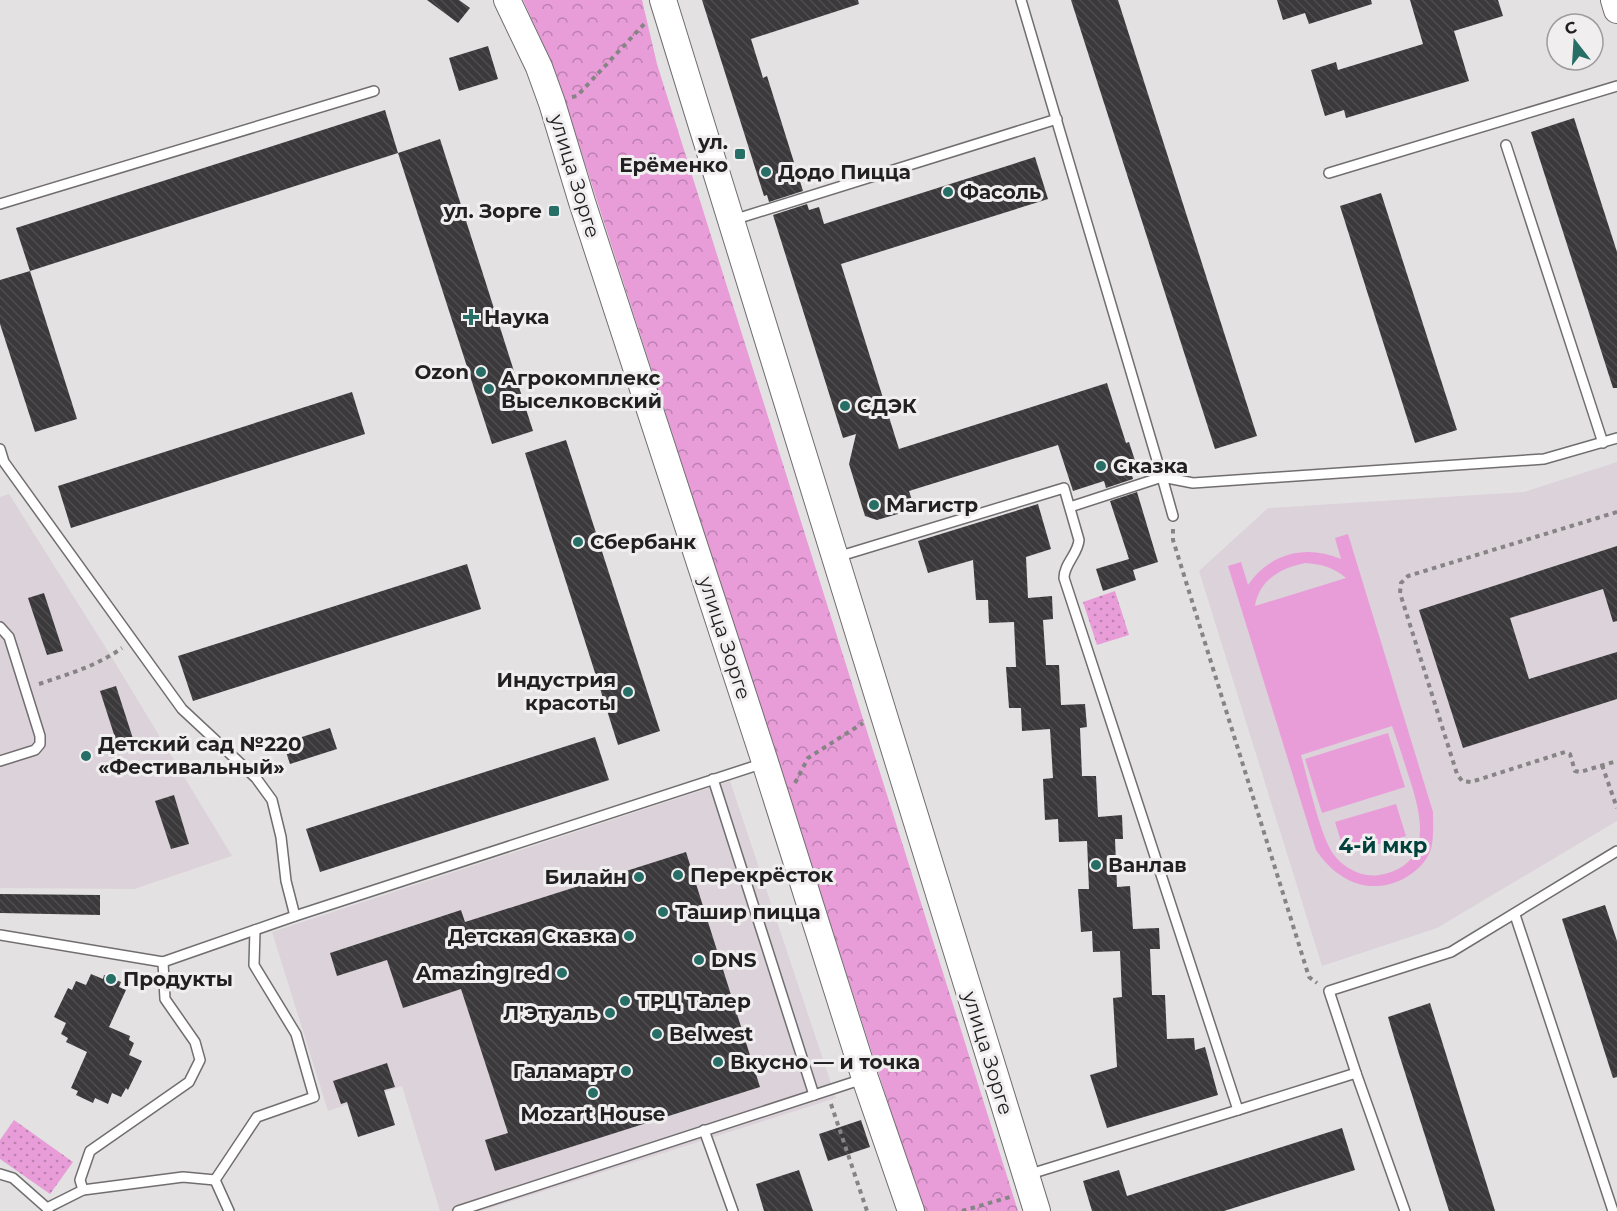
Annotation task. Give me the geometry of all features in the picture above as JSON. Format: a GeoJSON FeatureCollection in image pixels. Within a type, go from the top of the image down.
{"type":"FeatureCollection","features":[{"type":"Feature","properties":{"kind":"main road","name":"улица Зорге"},"geometry":{"type":"LineString","coordinates":[[507,0],[539,67],[552,103],[865,1078],[911,1211]]}},
{"type":"Feature","properties":{"kind":"main road"},"geometry":{"type":"LineString","coordinates":[[1614,0],[1617,10]]}},
{"type":"Feature","properties":{"kind":"main road","name":"улица Зорге"},"geometry":{"type":"LineString","coordinates":[[665,7],[1031,1193]]}},
{"type":"Feature","properties":{"kind":"lane"},"geometry":{"type":"LineString","coordinates":[[1021,0],[1173,516]]}},
{"type":"Feature","properties":{"kind":"lane"},"geometry":{"type":"LineString","coordinates":[[1329,173],[1617,86]]}},
{"type":"Feature","properties":{"kind":"lane"},"geometry":{"type":"LineString","coordinates":[[0,204],[374,91]]}},
{"type":"Feature","properties":{"kind":"lane"},"geometry":{"type":"LineString","coordinates":[[731,221],[1057,119]]}},
{"type":"Feature","properties":{"kind":"lane"},"geometry":{"type":"LineString","coordinates":[[1506,145],[1603,443]]}},
{"type":"Feature","properties":{"kind":"lane"},"geometry":{"type":"LineString","coordinates":[[1070,507],[1162,477],[1193,483],[1544,459],[1617,438]]}},
{"type":"Feature","properties":{"kind":"lane"},"geometry":{"type":"LineString","coordinates":[[0,448],[2,463],[182,709],[256,778],[272,800],[281,837],[286,881],[296,916]]}},
{"type":"Feature","properties":{"kind":"lane"},"geometry":{"type":"LineString","coordinates":[[835,558],[1064,488],[1079,540],[1079,545],[1064,572],[1064,578],[1238,1110]]}},
{"type":"Feature","properties":{"kind":"lane"},"geometry":{"type":"LineString","coordinates":[[0,627],[9,637],[40,736],[40,744],[35,750],[0,761]]}},
{"type":"Feature","properties":{"kind":"lane"},"geometry":{"type":"LineString","coordinates":[[0,935],[163,962],[765,762]]}},
{"type":"Feature","properties":{"kind":"lane"},"geometry":{"type":"LineString","coordinates":[[713,779],[814,1095]]}},
{"type":"Feature","properties":{"kind":"lane"},"geometry":{"type":"LineString","coordinates":[[1405,1211],[1329,992],[1451,952],[1617,851]]}},
{"type":"Feature","properties":{"kind":"lane"},"geometry":{"type":"LineString","coordinates":[[1515,915],[1613,1211]]}},
{"type":"Feature","properties":{"kind":"lane"},"geometry":{"type":"LineString","coordinates":[[215,1180],[258,1118],[314,1097],[296,1034],[254,965],[255,930]]}},
{"type":"Feature","properties":{"kind":"lane"},"geometry":{"type":"LineString","coordinates":[[83,1190],[80,1180],[90,1151],[189,1082],[200,1060],[195,1042],[165,999],[163,962]]}},
{"type":"Feature","properties":{"kind":"lane"},"geometry":{"type":"LineString","coordinates":[[1031,1193],[1238,1110],[1356,1073]]}},
{"type":"Feature","properties":{"kind":"lane"},"geometry":{"type":"LineString","coordinates":[[458,1211],[865,1078]]}},
{"type":"Feature","properties":{"kind":"lane"},"geometry":{"type":"LineString","coordinates":[[704,1130],[733,1211]]}},
{"type":"Feature","properties":{"kind":"lane"},"geometry":{"type":"LineString","coordinates":[[0,1173],[13,1178],[48,1210],[83,1190],[183,1177],[215,1180]]}},
{"type":"Feature","properties":{"kind":"lane"},"geometry":{"type":"LineString","coordinates":[[215,1180],[229,1211]]}},
{"type":"Feature","properties":{"kind":"path"},"geometry":{"type":"LineString","coordinates":[[552,103],[577,96],[644,22],[665,7]]}},
{"type":"Feature","properties":{"kind":"path"},"geometry":{"type":"LineString","coordinates":[[1617,512],[1408,576],[1401,583],[1400,592],[1457,774],[1462,781],[1471,782],[1565,752],[1570,754],[1575,771],[1580,772],[1617,760]]}},
{"type":"Feature","properties":{"kind":"path"},"geometry":{"type":"LineString","coordinates":[[1173,516],[1173,540],[1310,977],[1329,992]]}},
{"type":"Feature","properties":{"kind":"path"},"geometry":{"type":"LineString","coordinates":[[25,688],[85,669],[111,656],[132,640]]}},
{"type":"Feature","properties":{"kind":"path"},"geometry":{"type":"LineString","coordinates":[[774,789],[796,783],[808,758],[882,711]]}},
{"type":"Feature","properties":{"kind":"path"},"geometry":{"type":"LineString","coordinates":[[1602,765],[1617,808]]}},
{"type":"Feature","properties":{"kind":"path"},"geometry":{"type":"LineString","coordinates":[[827,1091],[867,1211]]}},
{"type":"Feature","properties":{"kind":"path"},"geometry":{"type":"LineString","coordinates":[[962,1211],[1031,1193]]}},
{"type":"Feature","properties":{"kind":"shaded area"},"geometry":{"type":"Polygon","coordinates":[[[1617,462],[1617,821],[1437,928],[1322,966],[1199,571],[1268,508],[1524,492],[1617,462]]]}},
{"type":"Feature","properties":{"kind":"shaded area","name":"Детский сад №220 «Фестивальный»"},"geometry":{"type":"Polygon","coordinates":[[[9,494],[111,656],[232,856],[134,889],[0,888],[0,497],[9,494]]]}},
{"type":"Feature","properties":{"kind":"shaded area"},"geometry":{"type":"Polygon","coordinates":[[[730,781],[836,1098],[481,1211],[440,1211],[402,1086],[328,1111],[272,932],[730,781]]]}},
{"type":"Feature","properties":{"kind":"green space"},"geometry":{"type":"Polygon","coordinates":[[[523,0],[642,0],[657,64],[1018,1211],[923,1211],[562,92],[523,0]]]}},
{"type":"Feature","properties":{"kind":"green space"},"geometry":{"type":"Polygon","coordinates":[[[1348,534],[1433,812],[1432,844],[1423,863],[1403,879],[1378,886],[1354,882],[1344,877],[1324,861],[1316,850],[1228,566],[1241,562],[1248,585],[1267,565],[1290,554],[1315,552],[1341,559],[1335,538],[1348,534]],[[1305,563],[1288,568],[1266,582],[1257,597],[1255,606],[1346,578],[1327,567],[1305,563]],[[1392,726],[1301,755],[1319,821],[1329,846],[1343,864],[1366,875],[1379,875],[1397,869],[1409,860],[1417,849],[1420,835],[1420,820],[1413,789],[1392,726]]]}},
{"type":"Feature","properties":{"kind":"green space"},"geometry":{"type":"Polygon","coordinates":[[[1115,591],[1129,635],[1097,645],[1083,602],[1115,591]]]}},
{"type":"Feature","properties":{"kind":"green space"},"geometry":{"type":"Polygon","coordinates":[[[1388,733],[1405,787],[1322,813],[1305,759],[1388,733]]]}},
{"type":"Feature","properties":{"kind":"green space"},"geometry":{"type":"Polygon","coordinates":[[[1396,804],[1406,836],[1345,854],[1335,822],[1396,804]]]}},
{"type":"Feature","properties":{"kind":"green space"},"geometry":{"type":"Polygon","coordinates":[[[14,1120],[73,1162],[50,1194],[0,1159],[0,1140],[14,1120]]]}},
{"type":"Feature","properties":{"kind":"building"},"geometry":{"type":"Polygon","coordinates":[[[427,0],[459,0],[470,8],[458,23],[427,0]]]}},
{"type":"Feature","properties":{"kind":"building"},"geometry":{"type":"Polygon","coordinates":[[[702,0],[858,0],[859,4],[751,39],[763,78],[767,76],[803,191],[769,202],[767,195],[764,196],[702,0]]]}},
{"type":"Feature","properties":{"kind":"building"},"geometry":{"type":"Polygon","coordinates":[[[1071,0],[1118,0],[1257,436],[1215,449],[1071,0]]]}},
{"type":"Feature","properties":{"kind":"building"},"geometry":{"type":"Polygon","coordinates":[[[1277,0],[1371,0],[1372,4],[1309,24],[1305,13],[1283,20],[1277,0]]]}},
{"type":"Feature","properties":{"kind":"building"},"geometry":{"type":"Polygon","coordinates":[[[1410,0],[1498,0],[1503,16],[1454,31],[1469,81],[1346,118],[1344,110],[1325,116],[1311,70],[1336,62],[1338,70],[1423,44],[1410,0]]]}},
{"type":"Feature","properties":{"kind":"building"},"geometry":{"type":"Polygon","coordinates":[[[488,46],[498,79],[459,91],[449,58],[488,46]]]}},
{"type":"Feature","properties":{"kind":"building"},"geometry":{"type":"Polygon","coordinates":[[[385,110],[398,153],[30,271],[16,228],[385,110]]]}},
{"type":"Feature","properties":{"kind":"building"},"geometry":{"type":"Polygon","coordinates":[[[1574,118],[1617,252],[1617,388],[1613,388],[1531,132],[1574,118]]]}},
{"type":"Feature","properties":{"kind":"building"},"geometry":{"type":"Polygon","coordinates":[[[440,139],[533,431],[492,444],[398,153],[440,139]]]}},
{"type":"Feature","properties":{"kind":"building"},"geometry":{"type":"Polygon","coordinates":[[[1035,157],[1048,199],[841,264],[899,449],[1107,383],[1126,443],[1129,442],[1138,470],[1131,472],[1133,479],[1106,488],[1104,481],[1073,491],[1058,445],[909,491],[915,509],[877,520],[865,516],[849,464],[856,434],[843,438],[773,215],[807,204],[809,210],[819,207],[824,224],[1035,157]]]}},
{"type":"Feature","properties":{"kind":"building"},"geometry":{"type":"Polygon","coordinates":[[[1381,193],[1457,430],[1415,443],[1340,206],[1381,193]]]}},
{"type":"Feature","properties":{"kind":"building"},"geometry":{"type":"Polygon","coordinates":[[[30,271],[77,419],[35,432],[0,324],[0,280],[30,271]]]}},
{"type":"Feature","properties":{"kind":"building"},"geometry":{"type":"Polygon","coordinates":[[[352,392],[365,434],[71,528],[58,486],[352,392]]]}},
{"type":"Feature","properties":{"kind":"building"},"geometry":{"type":"Polygon","coordinates":[[[566,440],[660,731],[618,745],[525,453],[566,440]]]}},
{"type":"Feature","properties":{"kind":"building"},"geometry":{"type":"Polygon","coordinates":[[[1137,492],[1158,562],[1133,570],[1136,580],[1103,591],[1096,569],[1129,559],[1110,501],[1137,492]]]}},
{"type":"Feature","properties":{"kind":"building"},"geometry":{"type":"Polygon","coordinates":[[[1038,504],[1051,549],[1026,557],[1028,598],[1052,596],[1053,619],[1043,620],[1046,665],[1059,665],[1061,705],[1085,704],[1087,727],[1080,728],[1082,776],[1096,776],[1098,817],[1122,815],[1123,839],[1115,839],[1117,887],[1130,886],[1133,929],[1159,928],[1160,949],[1150,949],[1152,995],[1165,995],[1167,1039],[1194,1038],[1195,1050],[1205,1047],[1218,1095],[1107,1128],[1090,1075],[1117,1067],[1113,998],[1122,997],[1120,951],[1093,952],[1092,931],[1081,932],[1078,889],[1089,889],[1087,841],[1059,842],[1058,819],[1045,820],[1043,779],[1053,778],[1050,729],[1022,731],[1021,708],[1009,708],[1006,667],[1016,667],[1014,622],[989,623],[988,600],[976,600],[973,560],[928,573],[918,541],[1038,504]]]}},
{"type":"Feature","properties":{"kind":"building"},"geometry":{"type":"Polygon","coordinates":[[[1617,546],[1617,621],[1613,622],[1603,589],[1510,618],[1529,679],[1617,652],[1617,699],[1463,748],[1419,610],[1617,546]]]}},
{"type":"Feature","properties":{"kind":"building"},"geometry":{"type":"Polygon","coordinates":[[[467,564],[481,609],[193,701],[178,656],[467,564]]]}},
{"type":"Feature","properties":{"kind":"building"},"geometry":{"type":"Polygon","coordinates":[[[44,593],[63,651],[47,655],[28,598],[44,593]]]}},
{"type":"Feature","properties":{"kind":"building"},"geometry":{"type":"Polygon","coordinates":[[[116,686],[136,748],[120,753],[100,691],[116,686]]]}},
{"type":"Feature","properties":{"kind":"building"},"geometry":{"type":"Polygon","coordinates":[[[330,728],[337,749],[290,764],[283,743],[330,728]]]}},
{"type":"Feature","properties":{"kind":"building"},"geometry":{"type":"Polygon","coordinates":[[[595,737],[609,780],[320,872],[306,829],[595,737]]]}},
{"type":"Feature","properties":{"kind":"building"},"geometry":{"type":"Polygon","coordinates":[[[174,795],[189,844],[171,849],[155,801],[174,795]]]}},
{"type":"Feature","properties":{"kind":"building","name":"ТРЦ Талер"},"geometry":{"type":"Polygon","coordinates":[[[686,852],[760,1087],[495,1171],[485,1140],[508,1133],[461,989],[403,1008],[387,960],[337,976],[330,953],[461,910],[465,922],[686,852]]]}},
{"type":"Feature","properties":{"kind":"building"},"geometry":{"type":"Polygon","coordinates":[[[0,894],[100,895],[100,915],[0,913],[0,894]]]}},
{"type":"Feature","properties":{"kind":"building"},"geometry":{"type":"Polygon","coordinates":[[[1605,905],[1617,941],[1617,1077],[1613,1078],[1562,919],[1605,905]]]}},
{"type":"Feature","properties":{"kind":"building"},"geometry":{"type":"Polygon","coordinates":[[[91,974],[103,979],[104,975],[121,982],[119,987],[126,990],[109,1027],[130,1036],[129,1040],[134,1043],[129,1055],[142,1061],[128,1090],[126,1088],[121,1097],[112,1093],[108,1104],[95,1098],[93,1103],[76,1095],[78,1091],[71,1088],[87,1052],[66,1042],[68,1038],[61,1034],[66,1023],[54,1017],[68,988],[72,990],[76,981],[86,985],[91,974]]]}},
{"type":"Feature","properties":{"kind":"building"},"geometry":{"type":"Polygon","coordinates":[[[1430,1003],[1495,1211],[1449,1211],[1399,1054],[1388,1017],[1430,1003]]]}},
{"type":"Feature","properties":{"kind":"building"},"geometry":{"type":"Polygon","coordinates":[[[387,1063],[395,1087],[384,1090],[395,1125],[358,1137],[347,1102],[341,1104],[333,1081],[387,1063]]]}},
{"type":"Feature","properties":{"kind":"building"},"geometry":{"type":"Polygon","coordinates":[[[861,1120],[870,1147],[828,1161],[819,1134],[861,1120]]]}},
{"type":"Feature","properties":{"kind":"building"},"geometry":{"type":"Polygon","coordinates":[[[1342,1128],[1355,1170],[1224,1211],[1092,1211],[1083,1181],[1119,1170],[1127,1196],[1342,1128]]]}},
{"type":"Feature","properties":{"kind":"building"},"geometry":{"type":"Polygon","coordinates":[[[799,1170],[813,1211],[764,1211],[756,1184],[799,1170]]]}},
{"type":"Feature","properties":{"kind":"place","name":"ул. Ерёменко"},"geometry":{"type":"Point","coordinates":[740,154]}},
{"type":"Feature","properties":{"kind":"place","name":"Додо Пицца"},"geometry":{"type":"Point","coordinates":[766,172]}},
{"type":"Feature","properties":{"kind":"place","name":"Фасоль"},"geometry":{"type":"Point","coordinates":[948,192]}},
{"type":"Feature","properties":{"kind":"place","name":"ул. Зорге"},"geometry":{"type":"Point","coordinates":[554,211]}},
{"type":"Feature","properties":{"kind":"place","name":"Наука"},"geometry":{"type":"Point","coordinates":[471,317]}},
{"type":"Feature","properties":{"kind":"place","name":"Ozon"},"geometry":{"type":"Point","coordinates":[481,372]}},
{"type":"Feature","properties":{"kind":"place","name":"Агрокомплекс Выселковский"},"geometry":{"type":"Point","coordinates":[489,389]}},
{"type":"Feature","properties":{"kind":"place","name":"СДЭК"},"geometry":{"type":"Point","coordinates":[845,406]}},
{"type":"Feature","properties":{"kind":"place","name":"Сказка"},"geometry":{"type":"Point","coordinates":[1101,466]}},
{"type":"Feature","properties":{"kind":"place","name":"Магистр"},"geometry":{"type":"Point","coordinates":[874,505]}},
{"type":"Feature","properties":{"kind":"place","name":"Сбербанк"},"geometry":{"type":"Point","coordinates":[578,542]}},
{"type":"Feature","properties":{"kind":"place","name":"Индустрия красоты"},"geometry":{"type":"Point","coordinates":[628,692]}},
{"type":"Feature","properties":{"kind":"place","name":"Детский сад №220 «Фестивальный»"},"geometry":{"type":"Point","coordinates":[86,756]}},
{"type":"Feature","properties":{"kind":"place","name":"Ванлав"},"geometry":{"type":"Point","coordinates":[1096,865]}},
{"type":"Feature","properties":{"kind":"place","name":"Перекрёсток"},"geometry":{"type":"Point","coordinates":[678,875]}},
{"type":"Feature","properties":{"kind":"place","name":"Билайн"},"geometry":{"type":"Point","coordinates":[639,877]}},
{"type":"Feature","properties":{"kind":"place","name":"Ташир пицца"},"geometry":{"type":"Point","coordinates":[663,912]}},
{"type":"Feature","properties":{"kind":"place","name":"Детская Сказка"},"geometry":{"type":"Point","coordinates":[629,936]}},
{"type":"Feature","properties":{"kind":"place","name":"DNS"},"geometry":{"type":"Point","coordinates":[699,960]}},
{"type":"Feature","properties":{"kind":"place","name":"Amazing red"},"geometry":{"type":"Point","coordinates":[562,973]}},
{"type":"Feature","properties":{"kind":"place","name":"Продукты"},"geometry":{"type":"Point","coordinates":[111,979]}},
{"type":"Feature","properties":{"kind":"place","name":"ТРЦ Талер"},"geometry":{"type":"Point","coordinates":[625,1001]}},
{"type":"Feature","properties":{"kind":"place","name":"Л'Этуаль"},"geometry":{"type":"Point","coordinates":[610,1013]}},
{"type":"Feature","properties":{"kind":"place","name":"Belwest"},"geometry":{"type":"Point","coordinates":[657,1034]}},
{"type":"Feature","properties":{"kind":"place","name":"Вкусно — и точка"},"geometry":{"type":"Point","coordinates":[718,1062]}},
{"type":"Feature","properties":{"kind":"place","name":"Галамарт"},"geometry":{"type":"Point","coordinates":[626,1071]}},
{"type":"Feature","properties":{"kind":"place","name":"Mozart House"},"geometry":{"type":"Point","coordinates":[593,1093]}},
{"type":"Feature","properties":{"kind":"district","name":"4-й мкр"},"geometry":{"type":"Point","coordinates":[1383,845]}}]}
